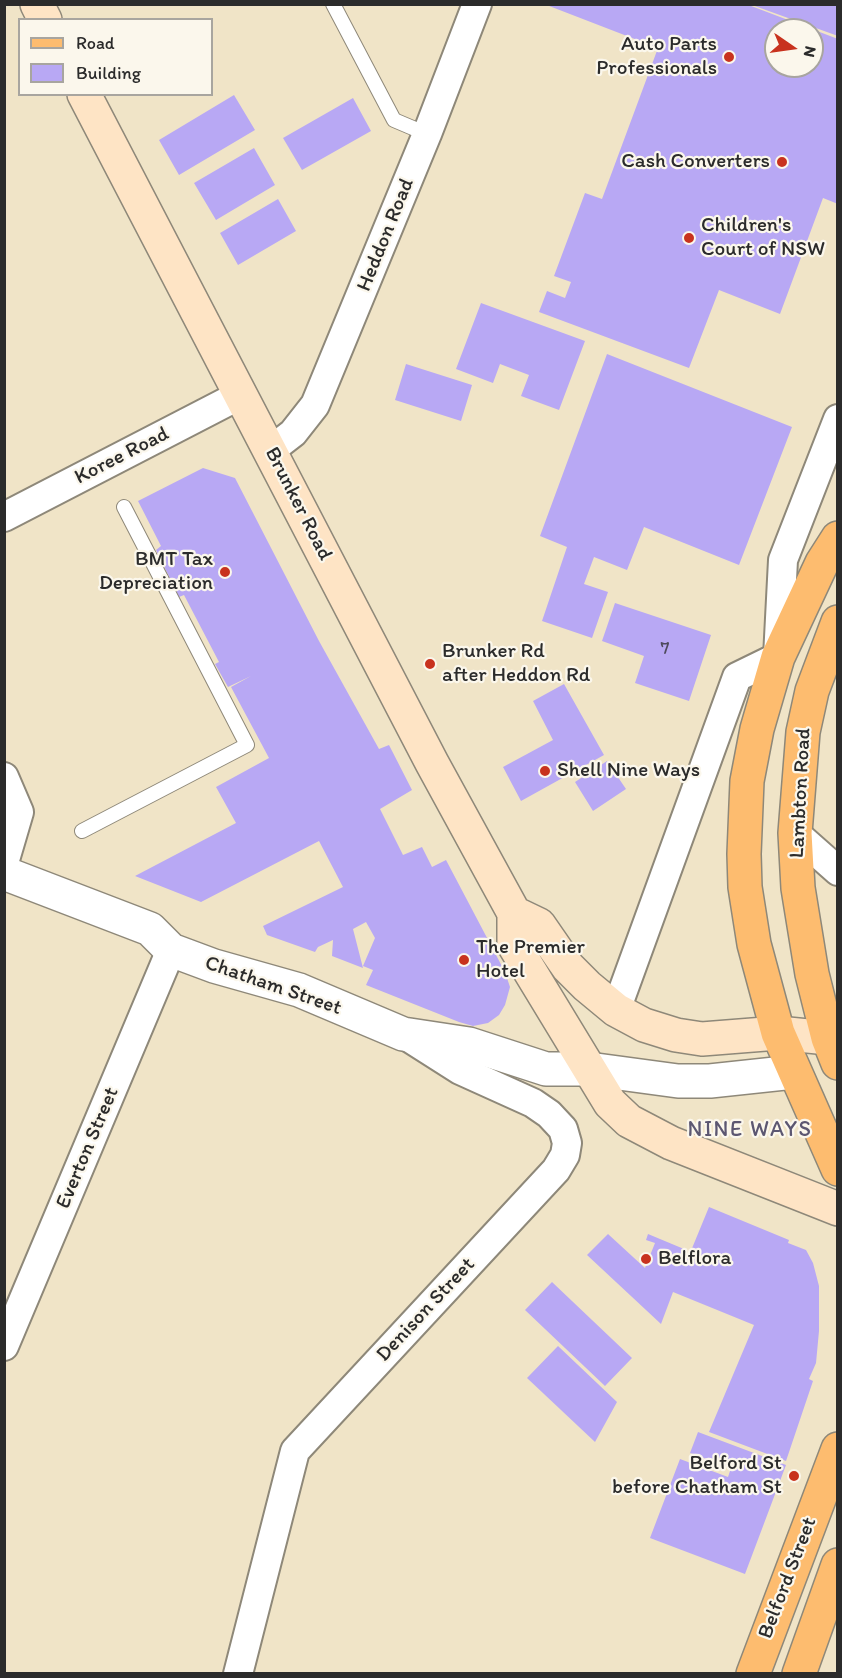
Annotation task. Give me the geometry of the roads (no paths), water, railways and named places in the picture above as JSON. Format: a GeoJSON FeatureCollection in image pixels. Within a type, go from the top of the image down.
{"type":"FeatureCollection","features":[{"type":"Feature","properties":{"kind":"main road"},"geometry":{"type":"LineString","coordinates":[[37,4],[44,18]]}},
{"type":"Feature","properties":{"kind":"main road","name":"Brunker Road"},"geometry":{"type":"LineString","coordinates":[[85,96],[432,763],[514,913],[514,945],[589,1069]]}},
{"type":"Feature","properties":{"kind":"main road"},"geometry":{"type":"LineString","coordinates":[[837,538],[822,562],[778,657],[757,729],[747,782],[744,854],[745,887],[754,944],[778,1033],[837,1169]]}},
{"type":"Feature","properties":{"kind":"main road","name":"Lambton Road"},"geometry":{"type":"LineString","coordinates":[[834,1046],[807,942],[798,888],[795,833],[803,732],[812,691],[837,622]]}},
{"type":"Feature","properties":{"kind":"main road"},"geometry":{"type":"LineString","coordinates":[[514,913],[539,925],[568,967],[616,1010],[659,1031],[702,1039],[778,1033],[834,1046]]}},
{"type":"Feature","properties":{"kind":"main road"},"geometry":{"type":"LineString","coordinates":[[794,1072],[834,1046]]}},
{"type":"Feature","properties":{"kind":"main road"},"geometry":{"type":"LineString","coordinates":[[589,1069],[610,1103],[644,1130],[737,1171],[837,1209]]}},
{"type":"Feature","properties":{"kind":"main road","name":"Belford Street"},"geometry":{"type":"LineString","coordinates":[[753,1674],[837,1449]]}},
{"type":"Feature","properties":{"kind":"main road","name":"Belford Street"},"geometry":{"type":"LineString","coordinates":[[799,1674],[837,1565]]}},
{"type":"Feature","properties":{"kind":"street","name":"Heddon Road"},"geometry":{"type":"LineString","coordinates":[[271,450],[293,433],[315,405],[427,134],[477,4]]}},
{"type":"Feature","properties":{"kind":"street","name":"Koree Road"},"geometry":{"type":"LineString","coordinates":[[4,517],[240,395]]}},
{"type":"Feature","properties":{"kind":"street"},"geometry":{"type":"LineString","coordinates":[[616,1010],[737,677],[778,657],[783,560],[837,419]]}},
{"type":"Feature","properties":{"kind":"street"},"geometry":{"type":"LineString","coordinates":[[4,777],[19,812],[4,863]]}},
{"type":"Feature","properties":{"kind":"street"},"geometry":{"type":"LineString","coordinates":[[795,833],[837,871]]}},
{"type":"Feature","properties":{"kind":"street","name":"Chatham Street"},"geometry":{"type":"LineString","coordinates":[[4,873],[150,929],[171,950],[214,966],[299,990],[403,1034],[469,1044],[546,1069],[589,1069],[678,1081],[746,1078],[794,1072]]}},
{"type":"Feature","properties":{"kind":"street","name":"Everton Street"},"geometry":{"type":"LineString","coordinates":[[4,1346],[171,950]]}},
{"type":"Feature","properties":{"kind":"street","name":"Denison Street"},"geometry":{"type":"LineString","coordinates":[[238,1674],[294,1451],[556,1170],[565,1155],[567,1143],[563,1129],[549,1114],[533,1103],[460,1070],[403,1034]]}},
{"type":"Feature","properties":{"kind":"lane"},"geometry":{"type":"LineString","coordinates":[[333,4],[394,120],[427,134]]}},
{"type":"Feature","properties":{"kind":"lane"},"geometry":{"type":"LineString","coordinates":[[82,831],[247,745],[124,507]]}},
{"type":"Feature","properties":{"kind":"place","name":"Auto Parts Professionals"},"geometry":{"type":"Point","coordinates":[729,57]}},
{"type":"Feature","properties":{"kind":"place","name":"Cash Converters"},"geometry":{"type":"Point","coordinates":[782,162]}},
{"type":"Feature","properties":{"kind":"place","name":"Children's Court of NSW"},"geometry":{"type":"Point","coordinates":[689,238]}},
{"type":"Feature","properties":{"kind":"place","name":"BMT Tax Depreciation"},"geometry":{"type":"Point","coordinates":[225,572]}},
{"type":"Feature","properties":{"kind":"place","name":"Brunker Rd after Heddon Rd"},"geometry":{"type":"Point","coordinates":[430,664]}},
{"type":"Feature","properties":{"kind":"place","name":"Shell Nine Ways"},"geometry":{"type":"Point","coordinates":[545,771]}},
{"type":"Feature","properties":{"kind":"place","name":"The Premier Hotel"},"geometry":{"type":"Point","coordinates":[464,960]}},
{"type":"Feature","properties":{"kind":"place","name":"Belflora"},"geometry":{"type":"Point","coordinates":[646,1259]}},
{"type":"Feature","properties":{"kind":"place","name":"Belford St before Chatham St"},"geometry":{"type":"Point","coordinates":[794,1476]}},
{"type":"Feature","properties":{"kind":"district","name":"NINE WAYS"},"geometry":{"type":"Point","coordinates":[750,1130]}}]}
